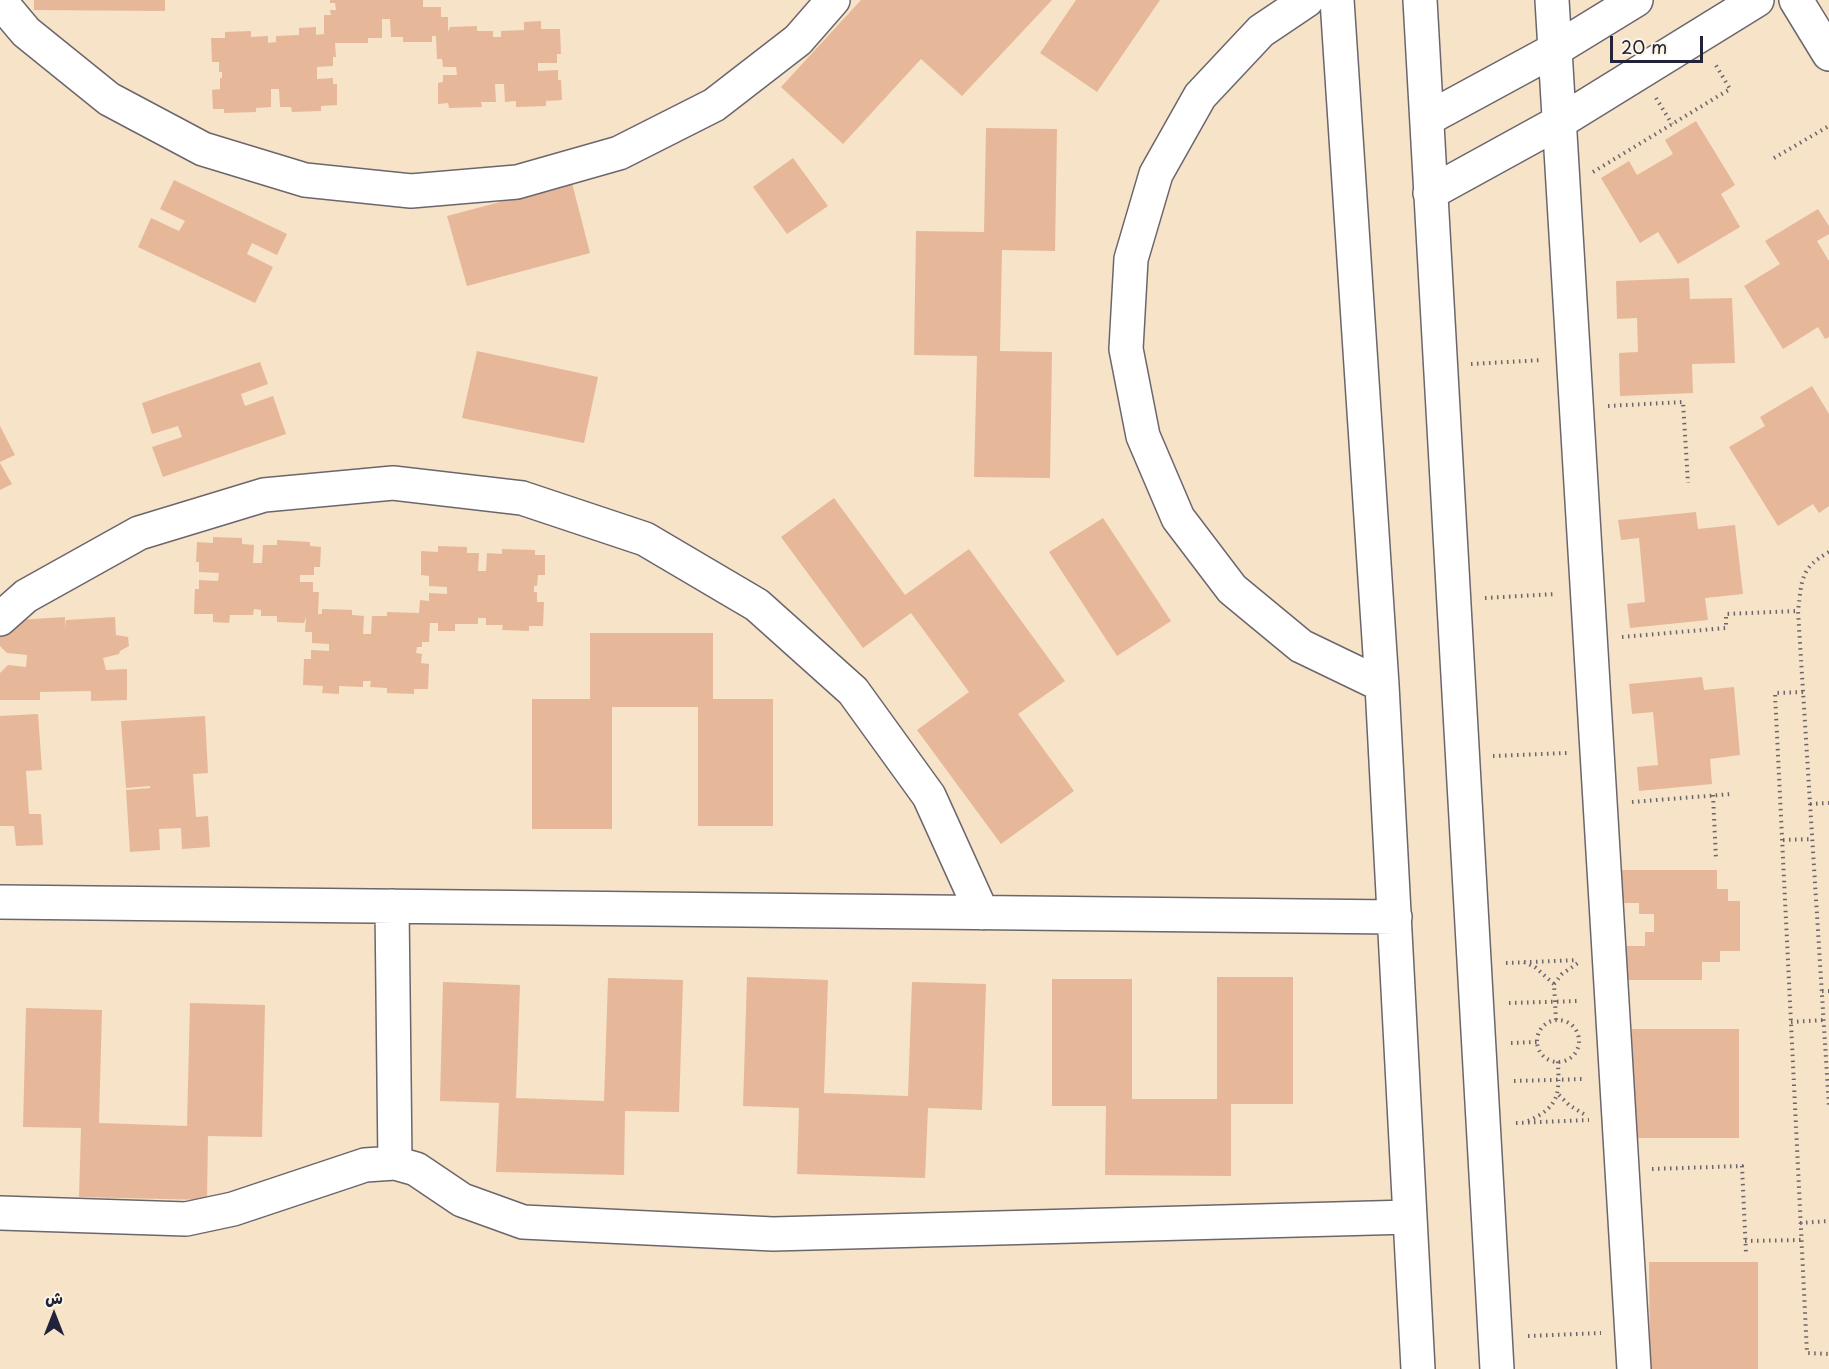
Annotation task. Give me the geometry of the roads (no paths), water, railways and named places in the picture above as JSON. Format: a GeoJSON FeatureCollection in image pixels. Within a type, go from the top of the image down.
{"type":"FeatureCollection","features":[{"type":"Feature","properties":{"kind":"street"},"geometry":{"type":"LineString","coordinates":[[0,1],[26,32],[109,99],[203,149],[305,180],[411,191],[517,182],[619,153],[714,105],[798,40],[833,0]]}},
{"type":"Feature","properties":{"kind":"street"},"geometry":{"type":"LineString","coordinates":[[1307,0],[1261,31],[1200,96],[1156,174],[1131,259],[1126,349],[1143,436],[1178,518],[1232,589],[1301,646],[1382,685]]}},
{"type":"Feature","properties":{"kind":"street"},"geometry":{"type":"LineString","coordinates":[[1337,0],[1382,685],[1418,1369]]}},
{"type":"Feature","properties":{"kind":"street"},"geometry":{"type":"LineString","coordinates":[[1420,0],[1496,1353]]}},
{"type":"Feature","properties":{"kind":"street"},"geometry":{"type":"LineString","coordinates":[[1552,0],[1634,1369]]}},
{"type":"Feature","properties":{"kind":"street"},"geometry":{"type":"LineString","coordinates":[[1427,119],[1556,49],[1636,0]]}},
{"type":"Feature","properties":{"kind":"street"},"geometry":{"type":"LineString","coordinates":[[1430,193],[1561,121],[1757,0]]}},
{"type":"Feature","properties":{"kind":"street"},"geometry":{"type":"LineString","coordinates":[[1796,0],[1829,54]]}},
{"type":"Feature","properties":{"kind":"street"},"geometry":{"type":"LineString","coordinates":[[0,619],[26,596],[139,533],[264,495],[393,483],[522,498],[645,539],[757,604],[853,691],[929,796],[982,913]]}},
{"type":"Feature","properties":{"kind":"street"},"geometry":{"type":"LineString","coordinates":[[0,902],[1395,917]]}},
{"type":"Feature","properties":{"kind":"street"},"geometry":{"type":"LineString","coordinates":[[392,906],[394,1163]]}},
{"type":"Feature","properties":{"kind":"street"},"geometry":{"type":"LineString","coordinates":[[0,1213],[186,1219],[233,1209],[365,1165],[394,1163],[417,1169],[462,1200],[523,1222],[772,1234],[1410,1217]]}}]}
